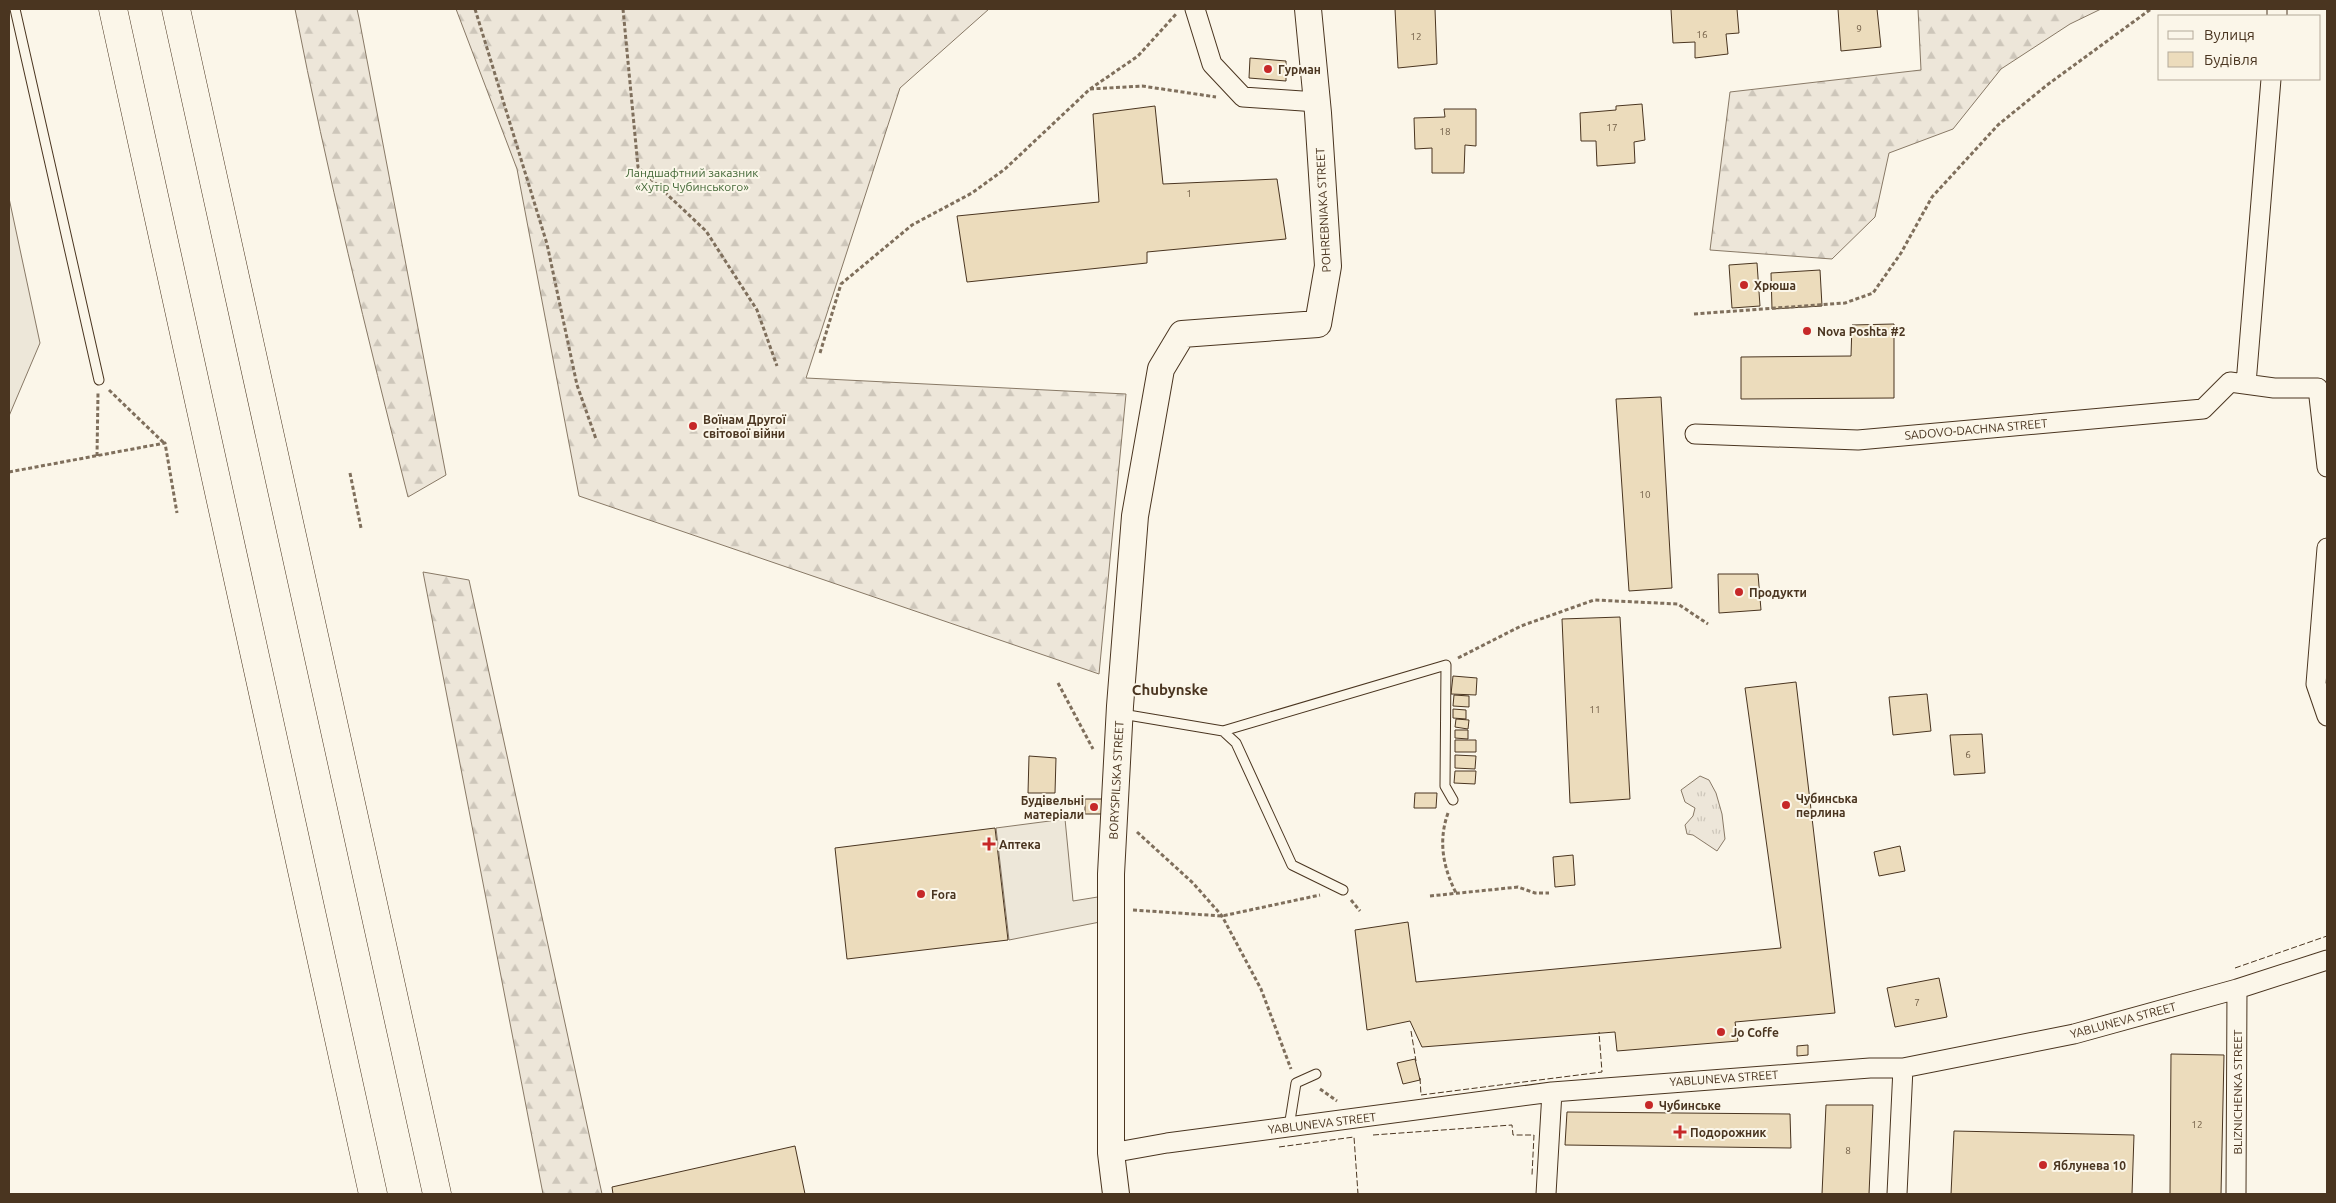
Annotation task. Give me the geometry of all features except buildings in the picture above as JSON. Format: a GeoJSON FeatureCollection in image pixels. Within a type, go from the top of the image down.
{"type":"FeatureCollection","features":[{"type":"Feature","properties":{"kind":"highway"},"geometry":{"type":"LineString","coordinates":[[113,9],[373,1194]]}},
{"type":"Feature","properties":{"kind":"highway"},"geometry":{"type":"LineString","coordinates":[[176,9],[437,1194]]}},
{"type":"Feature","properties":{"kind":"street"},"geometry":{"type":"LineString","coordinates":[[1195,9],[1212,64],[1243,97],[1317,102]]}},
{"type":"Feature","properties":{"kind":"street","name":"POHREBNIAKA STREET"},"geometry":{"type":"LineString","coordinates":[[1161,369],[1182,334],[1318,324],[1328,266],[1317,102],[1308,9]]}},
{"type":"Feature","properties":{"kind":"street"},"geometry":{"type":"LineString","coordinates":[[2246,384],[2271,80]]}},
{"type":"Feature","properties":{"kind":"street","name":"BORYSPILSKA STREET"},"geometry":{"type":"LineString","coordinates":[[1116,1194],[1112,1153],[1111,908],[1114,811],[1135,516],[1161,369]]}},
{"type":"Feature","properties":{"kind":"street","name":"SADOVO-DACHNA STREET"},"geometry":{"type":"LineString","coordinates":[[1695,434],[1858,440],[2163,413],[2203,409],[2230,382],[2274,388],[2318,388],[2327,467]]}},
{"type":"Feature","properties":{"kind":"street"},"geometry":{"type":"LineString","coordinates":[[2327,548],[2316,684],[2327,716]]}},
{"type":"Feature","properties":{"kind":"street","name":"YABLUNEVA STREET"},"geometry":{"type":"LineString","coordinates":[[1112,1153],[1167,1143],[1552,1092],[1870,1068],[1903,1068],[2074,1034],[2237,989],[2327,960]]}},
{"type":"Feature","properties":{"kind":"street","name":"BLIZNICHENKA STREET"},"geometry":{"type":"LineString","coordinates":[[2236,1194],[2237,989]]}},
{"type":"Feature","properties":{"kind":"street"},"geometry":{"type":"LineString","coordinates":[[1898,1194],[1903,1068]]}},
{"type":"Feature","properties":{"kind":"street"},"geometry":{"type":"LineString","coordinates":[[1546,1194],[1552,1092]]}},
{"type":"Feature","properties":{"kind":"lane"},"geometry":{"type":"LineString","coordinates":[[15,9],[99,380]]}},
{"type":"Feature","properties":{"kind":"lane"},"geometry":{"type":"LineString","coordinates":[[1120,713],[1223,732],[1446,664],[1445,786],[1453,800]]}},
{"type":"Feature","properties":{"kind":"lane"},"geometry":{"type":"LineString","coordinates":[[1223,732],[1236,743],[1292,865],[1343,890]]}},
{"type":"Feature","properties":{"kind":"lane"},"geometry":{"type":"LineString","coordinates":[[1289,1127],[1296,1083],[1316,1074]]}},
{"type":"Feature","properties":{"kind":"path"},"geometry":{"type":"LineString","coordinates":[[475,9],[547,244],[577,385],[596,439]]}},
{"type":"Feature","properties":{"kind":"path"},"geometry":{"type":"LineString","coordinates":[[623,9],[638,167],[706,231],[757,310],[777,366]]}},
{"type":"Feature","properties":{"kind":"path"},"geometry":{"type":"LineString","coordinates":[[820,353],[841,284],[912,225],[972,193],[1005,169],[1090,89],[1138,56],[1180,9]]}},
{"type":"Feature","properties":{"kind":"path"},"geometry":{"type":"LineString","coordinates":[[1694,314],[1845,303],[1873,293],[1901,253],[1932,198],[1998,125],[2047,85],[2151,9]]}},
{"type":"Feature","properties":{"kind":"path"},"geometry":{"type":"LineString","coordinates":[[1090,89],[1142,86],[1222,98]]}},
{"type":"Feature","properties":{"kind":"path"},"geometry":{"type":"LineString","coordinates":[[99,380],[165,443],[177,513]]}},
{"type":"Feature","properties":{"kind":"path"},"geometry":{"type":"LineString","coordinates":[[97,456],[99,380]]}},
{"type":"Feature","properties":{"kind":"path"},"geometry":{"type":"LineString","coordinates":[[9,472],[165,443]]}},
{"type":"Feature","properties":{"kind":"path"},"geometry":{"type":"LineString","coordinates":[[350,473],[361,528]]}},
{"type":"Feature","properties":{"kind":"path"},"geometry":{"type":"LineString","coordinates":[[1446,664],[1521,626],[1594,600],[1678,604],[1708,624]]}},
{"type":"Feature","properties":{"kind":"path"},"geometry":{"type":"LineString","coordinates":[[1058,683],[1098,757]]}},
{"type":"Feature","properties":{"kind":"path"},"geometry":{"type":"LineString","coordinates":[[1453,800],[1442,830],[1445,870],[1456,894]]}},
{"type":"Feature","properties":{"kind":"path"},"geometry":{"type":"LineString","coordinates":[[1114,811],[1193,883],[1222,916],[1261,989],[1296,1083]]}},
{"type":"Feature","properties":{"kind":"path"},"geometry":{"type":"LineString","coordinates":[[1430,896],[1518,887],[1535,893],[1548,893]]}},
{"type":"Feature","properties":{"kind":"path"},"geometry":{"type":"LineString","coordinates":[[1111,908],[1222,916],[1343,890]]}},
{"type":"Feature","properties":{"kind":"path"},"geometry":{"type":"LineString","coordinates":[[1307,1078],[1341,1104]]}},
{"type":"Feature","properties":{"kind":"green space"},"geometry":{"type":"Polygon","coordinates":[[[295,9],[357,9],[446,475],[408,497],[348,254],[320,132],[295,9]]]}},
{"type":"Feature","properties":{"kind":"green space","name":"Ландшафтний заказник «Хутір Чубинського»"},"geometry":{"type":"Polygon","coordinates":[[[456,9],[989,9],[900,88],[806,378],[1126,394],[1099,674],[579,496],[517,169],[456,9]]]}},
{"type":"Feature","properties":{"kind":"green space"},"geometry":{"type":"Polygon","coordinates":[[[1918,9],[2101,9],[2070,24],[2001,69],[1953,129],[1889,153],[1875,217],[1832,259],[1710,250],[1730,92],[1921,70],[1918,9]]]}},
{"type":"Feature","properties":{"kind":"green space"},"geometry":{"type":"Polygon","coordinates":[[[423,572],[469,580],[602,1194],[543,1194],[423,572]]]}},
{"type":"Feature","properties":{"kind":"green space"},"geometry":{"type":"Polygon","coordinates":[[[1700,776],[1709,780],[1716,793],[1722,814],[1725,839],[1717,851],[1693,835],[1687,834],[1685,825],[1693,816],[1695,808],[1685,802],[1681,790],[1700,776]]]}},
{"type":"Feature","properties":{"kind":"shaded area"},"geometry":{"type":"Polygon","coordinates":[[[9,198],[40,343],[9,416],[9,198]]]}},
{"type":"Feature","properties":{"kind":"shaded area"},"geometry":{"type":"Polygon","coordinates":[[[1065,819],[1073,901],[1110,895],[1110,920],[1009,940],[996,828],[1065,819]]]}},
{"type":"Feature","properties":{"kind":"fence"},"geometry":{"type":"LineString","coordinates":[[2235,968],[2327,936]]}},
{"type":"Feature","properties":{"kind":"fence"},"geometry":{"type":"LineString","coordinates":[[1411,1031],[1416,1061]]}},
{"type":"Feature","properties":{"kind":"fence"},"geometry":{"type":"LineString","coordinates":[[1420,1078],[1421,1095],[1602,1072],[1599,1032]]}},
{"type":"Feature","properties":{"kind":"fence"},"geometry":{"type":"LineString","coordinates":[[1373,1135],[1512,1125],[1513,1135],[1534,1135],[1532,1175]]}},
{"type":"Feature","properties":{"kind":"fence"},"geometry":{"type":"LineString","coordinates":[[1279,1147],[1354,1137],[1358,1194]]}},
{"type":"Feature","properties":{"kind":"place","name":"Гурман"},"geometry":{"type":"Point","coordinates":[1268,69]}},
{"type":"Feature","properties":{"kind":"place","name":"Хрюша"},"geometry":{"type":"Point","coordinates":[1744,285]}},
{"type":"Feature","properties":{"kind":"place","name":"Nova Poshta #2"},"geometry":{"type":"Point","coordinates":[1807,331]}},
{"type":"Feature","properties":{"kind":"place","name":"Воїнам Другої світової війни"},"geometry":{"type":"Point","coordinates":[693,426]}},
{"type":"Feature","properties":{"kind":"place","name":"Продукти"},"geometry":{"type":"Point","coordinates":[1739,592]}},
{"type":"Feature","properties":{"kind":"place","name":"Чубинська перлина"},"geometry":{"type":"Point","coordinates":[1786,805]}},
{"type":"Feature","properties":{"kind":"place","name":"Будівельні матеріали"},"geometry":{"type":"Point","coordinates":[1094,807]}},
{"type":"Feature","properties":{"kind":"place","name":"Аптека"},"geometry":{"type":"Point","coordinates":[989,844]}},
{"type":"Feature","properties":{"kind":"place","name":"Fora"},"geometry":{"type":"Point","coordinates":[921,894]}},
{"type":"Feature","properties":{"kind":"place","name":"Jo Coffe"},"geometry":{"type":"Point","coordinates":[1721,1032]}},
{"type":"Feature","properties":{"kind":"place","name":"Чубинське"},"geometry":{"type":"Point","coordinates":[1649,1105]}},
{"type":"Feature","properties":{"kind":"place","name":"Подорожник"},"geometry":{"type":"Point","coordinates":[1680,1132]}},
{"type":"Feature","properties":{"kind":"place","name":"Яблунева 10"},"geometry":{"type":"Point","coordinates":[2043,1165]}},
{"type":"Feature","properties":{"kind":"district","name":"Chubynske"},"geometry":{"type":"Point","coordinates":[1170,689]}}]}
